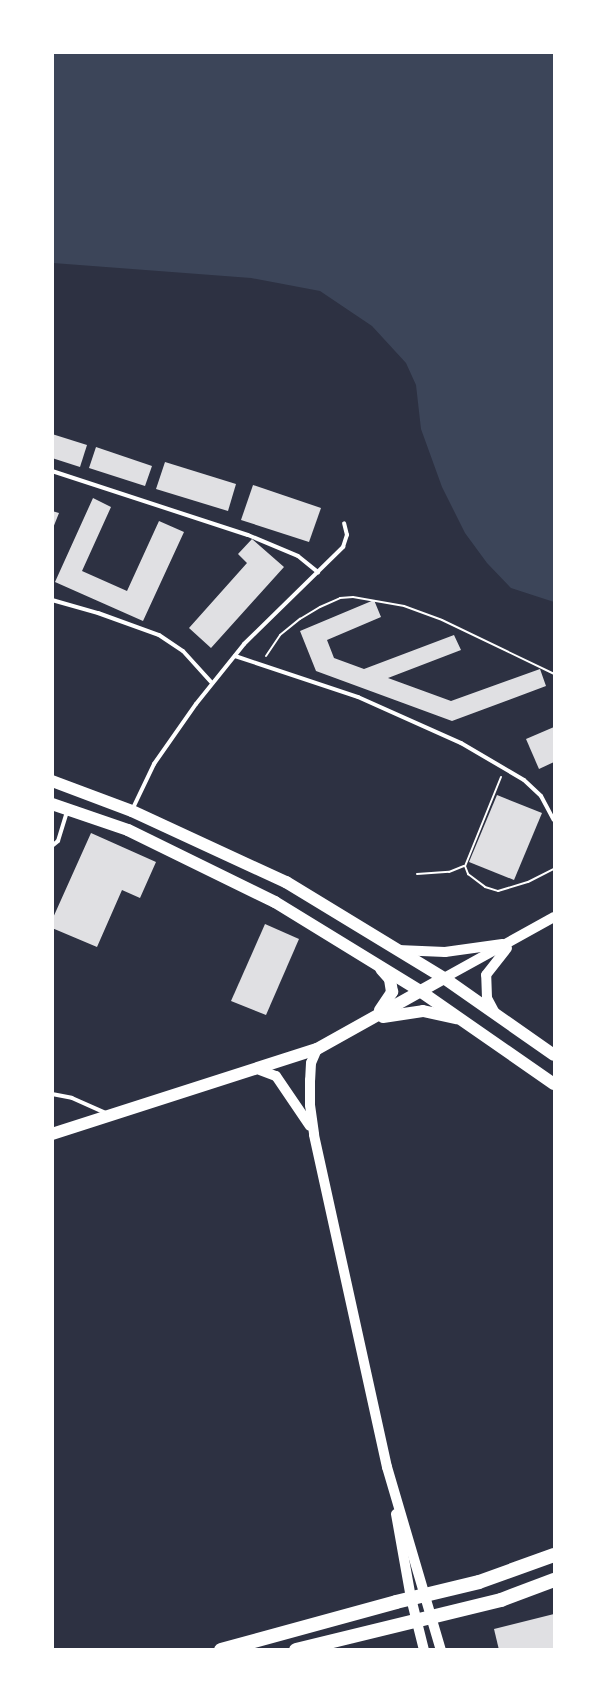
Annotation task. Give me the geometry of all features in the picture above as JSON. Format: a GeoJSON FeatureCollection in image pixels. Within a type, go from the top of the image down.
{"type":"FeatureCollection","features":[{"type":"Feature","properties":{"kind":"highway"},"geometry":{"type":"LineString","coordinates":[[221,1650],[411,1598],[479,1582],[555,1556]]}},
{"type":"Feature","properties":{"kind":"highway"},"geometry":{"type":"LineString","coordinates":[[296,1650],[501,1600],[555,1580]]}},
{"type":"Feature","properties":{"kind":"main road"},"geometry":{"type":"LineString","coordinates":[[52,781],[132,811],[286,882],[444,978],[555,1055]]}},
{"type":"Feature","properties":{"kind":"main road"},"geometry":{"type":"LineString","coordinates":[[52,804],[128,830],[275,902],[420,991],[555,1084]]}},
{"type":"Feature","properties":{"kind":"main road"},"geometry":{"type":"LineString","coordinates":[[370,1019],[381,1009],[392,992],[390,979],[373,962]]}},
{"type":"Feature","properties":{"kind":"main road"},"geometry":{"type":"LineString","coordinates":[[52,1134],[260,1070],[317,1049],[444,978]]}},
{"type":"Feature","properties":{"kind":"main road"},"geometry":{"type":"LineString","coordinates":[[370,1019],[423,1011],[462,1020]]}},
{"type":"Feature","properties":{"kind":"street"},"geometry":{"type":"LineString","coordinates":[[444,978],[555,917]]}},
{"type":"Feature","properties":{"kind":"street"},"geometry":{"type":"LineString","coordinates":[[398,950],[459,951],[514,941]]}},
{"type":"Feature","properties":{"kind":"street"},"geometry":{"type":"LineString","coordinates":[[495,1013],[487,998],[484,984],[486,975],[500,955],[514,941]]}},
{"type":"Feature","properties":{"kind":"street"},"geometry":{"type":"LineString","coordinates":[[317,1049],[311,1063],[310,1080],[310,1106],[314,1135],[387,1467],[411,1598],[424,1650]]}},
{"type":"Feature","properties":{"kind":"street"},"geometry":{"type":"LineString","coordinates":[[260,1070],[276,1076],[301,1110],[314,1135]]}},
{"type":"Feature","properties":{"kind":"street"},"geometry":{"type":"LineString","coordinates":[[387,1467],[427,1595],[441,1650]]}},
{"type":"Feature","properties":{"kind":"lane"},"geometry":{"type":"LineString","coordinates":[[52,471],[248,535],[298,556],[318,572]]}},
{"type":"Feature","properties":{"kind":"lane"},"geometry":{"type":"LineString","coordinates":[[132,811],[154,764],[212,683],[234,656],[343,547],[347,535],[344,523]]}},
{"type":"Feature","properties":{"kind":"lane"},"geometry":{"type":"LineString","coordinates":[[52,600],[98,613],[159,635],[183,651],[212,683]]}},
{"type":"Feature","properties":{"kind":"lane"},"geometry":{"type":"LineString","coordinates":[[234,656],[358,697],[461,743],[524,780],[542,796],[555,820]]}},
{"type":"Feature","properties":{"kind":"lane"},"geometry":{"type":"LineString","coordinates":[[52,846],[58,842],[68,808]]}},
{"type":"Feature","properties":{"kind":"lane"},"geometry":{"type":"LineString","coordinates":[[52,1094],[72,1098],[111,1116]]}},
{"type":"Feature","properties":{"kind":"path"},"geometry":{"type":"LineString","coordinates":[[263,664],[270,646],[300,619],[330,602],[353,597],[394,603],[442,620],[555,674]]}},
{"type":"Feature","properties":{"kind":"path"},"geometry":{"type":"LineString","coordinates":[[417,874],[449,872],[465,866],[504,768]]}},
{"type":"Feature","properties":{"kind":"path"},"geometry":{"type":"LineString","coordinates":[[465,866],[474,880],[498,891],[520,885],[555,869]]}},
{"type":"Feature","properties":{"kind":"shaded area"},"geometry":{"type":"Polygon","coordinates":[[[52,53],[554,53],[554,602],[511,588],[487,563],[465,533],[442,487],[421,429],[416,385],[406,363],[372,326],[320,291],[251,278],[53,263],[52,53]]]}},
{"type":"Feature","properties":{"kind":"building"},"geometry":{"type":"Polygon","coordinates":[[[52,434],[87,445],[80,467],[52,458],[52,434]]]}},
{"type":"Feature","properties":{"kind":"building"},"geometry":{"type":"Polygon","coordinates":[[[96,447],[152,466],[145,486],[89,468],[96,447]]]}},
{"type":"Feature","properties":{"kind":"building"},"geometry":{"type":"Polygon","coordinates":[[[165,462],[236,484],[228,511],[156,489],[165,462]]]}},
{"type":"Feature","properties":{"kind":"building"},"geometry":{"type":"Polygon","coordinates":[[[253,485],[321,508],[309,542],[241,520],[253,485]]]}},
{"type":"Feature","properties":{"kind":"building"},"geometry":{"type":"Polygon","coordinates":[[[93,498],[111,507],[82,571],[127,591],[159,521],[184,532],[143,621],[55,582],[93,498]]]}},
{"type":"Feature","properties":{"kind":"building"},"geometry":{"type":"Polygon","coordinates":[[[52,511],[59,513],[53,528],[52,528],[52,511]]]}},
{"type":"Feature","properties":{"kind":"building"},"geometry":{"type":"Polygon","coordinates":[[[252,539],[284,567],[211,648],[189,628],[247,563],[238,554],[252,539]]]}},
{"type":"Feature","properties":{"kind":"building"},"geometry":{"type":"Polygon","coordinates":[[[374,600],[381,617],[327,640],[334,658],[364,669],[454,635],[461,650],[388,678],[451,701],[540,669],[546,686],[452,721],[316,671],[300,631],[374,600]]]}},
{"type":"Feature","properties":{"kind":"building"},"geometry":{"type":"Polygon","coordinates":[[[554,727],[554,762],[539,769],[526,739],[554,727]]]}},
{"type":"Feature","properties":{"kind":"building"},"geometry":{"type":"Polygon","coordinates":[[[497,795],[542,813],[514,880],[469,862],[497,795]]]}},
{"type":"Feature","properties":{"kind":"building"},"geometry":{"type":"Polygon","coordinates":[[[91,833],[156,862],[140,898],[122,890],[97,947],[52,928],[52,920],[91,833]]]}},
{"type":"Feature","properties":{"kind":"building"},"geometry":{"type":"Polygon","coordinates":[[[265,924],[299,939],[266,1015],[231,1001],[265,924]]]}},
{"type":"Feature","properties":{"kind":"building"},"geometry":{"type":"Polygon","coordinates":[[[554,1614],[554,1650],[499,1650],[494,1629],[554,1614]]]}}]}
